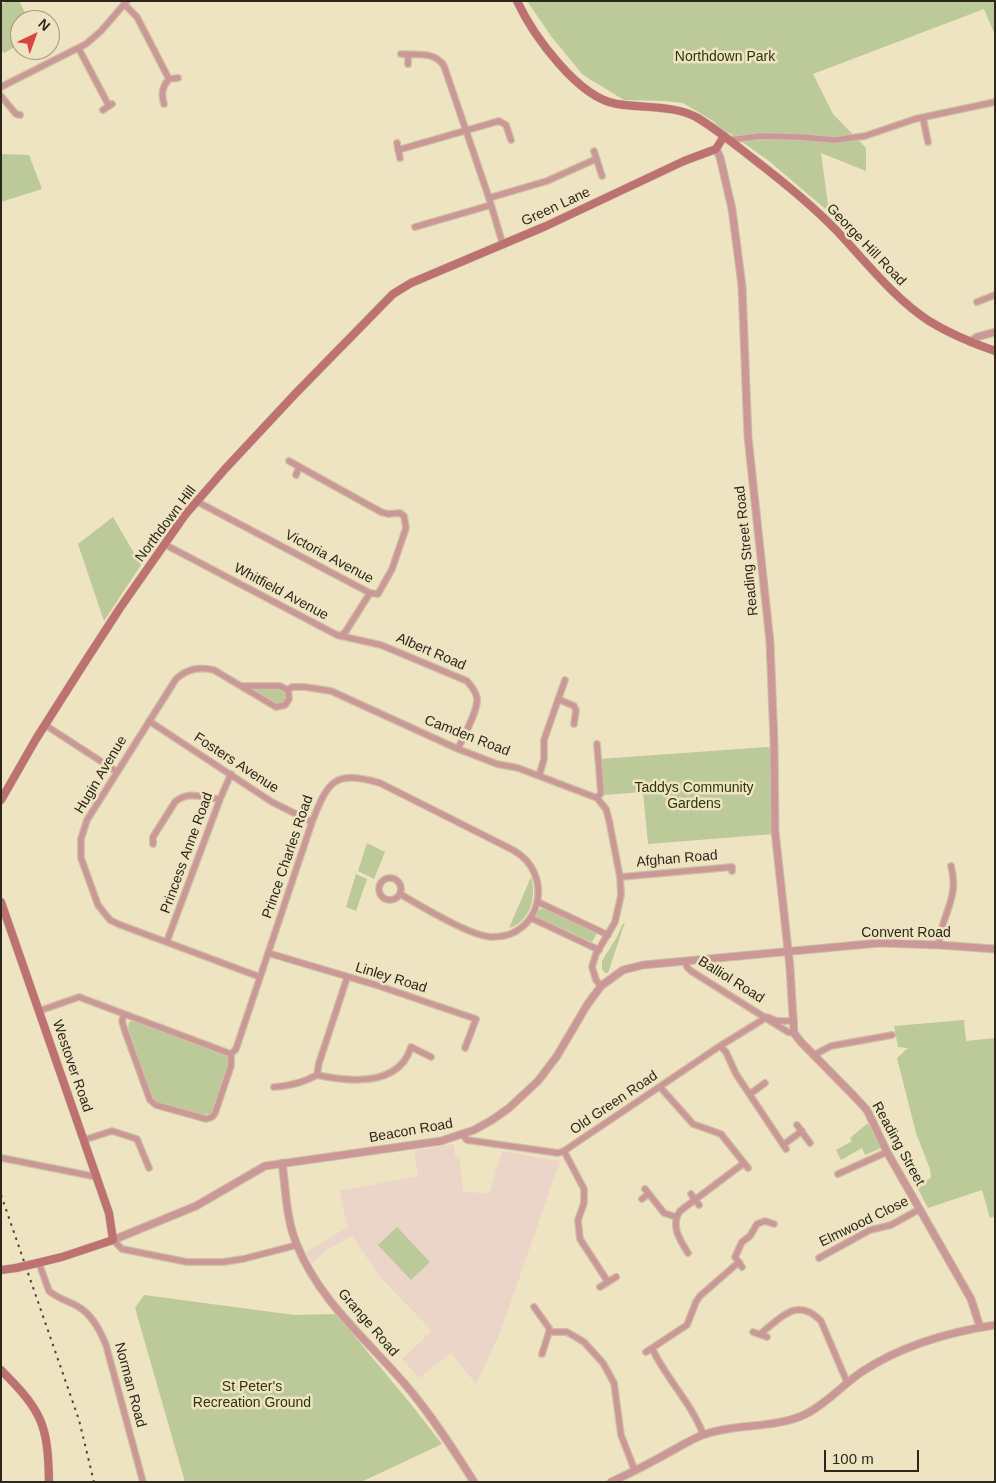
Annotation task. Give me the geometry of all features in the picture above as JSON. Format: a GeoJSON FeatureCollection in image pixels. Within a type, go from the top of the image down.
{"type":"FeatureCollection","features":[{"type":"Feature","properties":{"kind":"main road","name":"George Hill Road"},"geometry":{"type":"LineString","coordinates":[[517,1],[525,19],[568,76],[598,97],[615,104],[677,111],[694,116],[785,183],[835,229],[916,312],[948,332],[995,351]]}},
{"type":"Feature","properties":{"kind":"main road"},"geometry":{"type":"LineString","coordinates":[[716,149],[726,138]]}},
{"type":"Feature","properties":{"kind":"main road","name":"Green Lane"},"geometry":{"type":"LineString","coordinates":[[393,294],[411,283],[503,245],[684,161],[716,149]]}},
{"type":"Feature","properties":{"kind":"main road","name":"Northdown Hill"},"geometry":{"type":"LineString","coordinates":[[1,800],[25,757],[120,608],[164,544],[196,502],[296,393],[393,294]]}},
{"type":"Feature","properties":{"kind":"main road","name":"Westover Road"},"geometry":{"type":"LineString","coordinates":[[1,902],[110,1212],[113,1240]]}},
{"type":"Feature","properties":{"kind":"main road","name":"Beacon Road"},"geometry":{"type":"LineString","coordinates":[[1,1270],[36,1264],[113,1240]]}},
{"type":"Feature","properties":{"kind":"main road"},"geometry":{"type":"LineString","coordinates":[[1,1370],[24,1393],[35,1408],[43,1424],[49,1460],[49,1482]]}},
{"type":"Feature","properties":{"kind":"street"},"geometry":{"type":"LineString","coordinates":[[1,87],[79,49],[101,31],[126,3],[136,17],[169,79]]}},
{"type":"Feature","properties":{"kind":"street"},"geometry":{"type":"LineString","coordinates":[[79,49],[108,107]]}},
{"type":"Feature","properties":{"kind":"street"},"geometry":{"type":"LineString","coordinates":[[401,54],[433,56],[442,62],[489,198],[503,245]]}},
{"type":"Feature","properties":{"kind":"street"},"geometry":{"type":"LineString","coordinates":[[408,54],[408,64]]}},
{"type":"Feature","properties":{"kind":"street"},"geometry":{"type":"LineString","coordinates":[[169,79],[178,78]]}},
{"type":"Feature","properties":{"kind":"street"},"geometry":{"type":"LineString","coordinates":[[164,104],[163,90],[169,79]]}},
{"type":"Feature","properties":{"kind":"street"},"geometry":{"type":"LineString","coordinates":[[1,96],[16,114],[20,115]]}},
{"type":"Feature","properties":{"kind":"street"},"geometry":{"type":"LineString","coordinates":[[726,138],[761,136],[835,140],[865,136],[923,118],[995,102]]}},
{"type":"Feature","properties":{"kind":"street"},"geometry":{"type":"LineString","coordinates":[[923,118],[928,142]]}},
{"type":"Feature","properties":{"kind":"street"},"geometry":{"type":"LineString","coordinates":[[398,150],[499,121],[506,125],[511,140]]}},
{"type":"Feature","properties":{"kind":"street"},"geometry":{"type":"LineString","coordinates":[[397,143],[400,158]]}},
{"type":"Feature","properties":{"kind":"street","name":"Reading Street Road"},"geometry":{"type":"LineString","coordinates":[[716,149],[720,158],[732,209],[742,286],[748,438],[770,642],[775,831],[787,952]]}},
{"type":"Feature","properties":{"kind":"street"},"geometry":{"type":"LineString","coordinates":[[594,151],[602,176]]}},
{"type":"Feature","properties":{"kind":"street"},"geometry":{"type":"LineString","coordinates":[[489,198],[547,181],[596,158]]}},
{"type":"Feature","properties":{"kind":"street"},"geometry":{"type":"LineString","coordinates":[[415,227],[491,205]]}},
{"type":"Feature","properties":{"kind":"street"},"geometry":{"type":"LineString","coordinates":[[977,302],[995,295]]}},
{"type":"Feature","properties":{"kind":"street"},"geometry":{"type":"LineString","coordinates":[[970,342],[977,337],[995,332]]}},
{"type":"Feature","properties":{"kind":"street","name":"Victoria Avenue"},"geometry":{"type":"LineString","coordinates":[[196,502],[370,593],[378,594],[392,568],[406,528],[404,516],[400,513],[388,514],[381,512],[289,461]]}},
{"type":"Feature","properties":{"kind":"street"},"geometry":{"type":"LineString","coordinates":[[296,475],[299,467]]}},
{"type":"Feature","properties":{"kind":"street","name":"Whitfield Avenue"},"geometry":{"type":"LineString","coordinates":[[164,544],[341,636]]}},
{"type":"Feature","properties":{"kind":"street"},"geometry":{"type":"LineString","coordinates":[[341,636],[370,593]]}},
{"type":"Feature","properties":{"kind":"street","name":"Albert Road"},"geometry":{"type":"LineString","coordinates":[[341,636],[381,645],[467,681],[474,689],[477,699],[475,709],[458,749]]}},
{"type":"Feature","properties":{"kind":"street","name":"Hugin Avenue"},"geometry":{"type":"LineString","coordinates":[[242,686],[280,686],[288,690],[290,696],[285,706],[276,707],[214,670],[197,668],[176,679],[116,771],[87,820],[81,839],[81,858],[98,905],[110,920],[260,977]]}},
{"type":"Feature","properties":{"kind":"street"},"geometry":{"type":"LineString","coordinates":[[539,776],[544,759],[544,740],[565,680]]}},
{"type":"Feature","properties":{"kind":"street","name":"Hugin Avenue"},"geometry":{"type":"LineString","coordinates":[[288,690],[292,687],[305,687],[331,691]]}},
{"type":"Feature","properties":{"kind":"street","name":"Camden Road"},"geometry":{"type":"LineString","coordinates":[[331,691],[458,749],[497,764],[518,768],[597,798]]}},
{"type":"Feature","properties":{"kind":"street"},"geometry":{"type":"LineString","coordinates":[[558,699],[574,706],[576,710],[574,724]]}},
{"type":"Feature","properties":{"kind":"street","name":"Fosters Avenue"},"geometry":{"type":"LineString","coordinates":[[149,721],[272,802],[312,822]]}},
{"type":"Feature","properties":{"kind":"street"},"geometry":{"type":"LineString","coordinates":[[45,725],[116,771]]}},
{"type":"Feature","properties":{"kind":"street"},"geometry":{"type":"LineString","coordinates":[[597,744],[601,792],[597,798],[606,809],[609,820],[620,877],[621,895],[618,911],[592,967],[596,980],[601,986]]}},
{"type":"Feature","properties":{"kind":"street","name":"Princess Anne Road"},"geometry":{"type":"LineString","coordinates":[[167,941],[230,774]]}},
{"type":"Feature","properties":{"kind":"street","name":"Prince Charles Road"},"geometry":{"type":"LineString","coordinates":[[124,1014],[122,1021],[125,1031],[150,1100],[156,1105],[206,1119],[212,1117],[216,1111],[231,1066],[232,1054],[236,1049],[312,822],[326,790],[342,778],[364,778],[380,783],[519,853],[535,872],[539,890],[538,902],[530,918],[521,928],[510,934],[498,936],[485,936],[400,894]]}},
{"type":"Feature","properties":{"kind":"street"},"geometry":{"type":"LineString","coordinates":[[153,844],[153,837],[175,802],[180,798],[188,794],[220,799]]}},
{"type":"Feature","properties":{"kind":"street"},"geometry":{"type":"LineString","coordinates":[[939,945],[940,930],[952,902],[954,892],[955,879],[951,866]]}},
{"type":"Feature","properties":{"kind":"street","name":"Afghan Road"},"geometry":{"type":"LineString","coordinates":[[620,877],[732,867],[732,871]]}},
{"type":"Feature","properties":{"kind":"street"},"geometry":{"type":"LineString","coordinates":[[394,878],[400,885],[400,894],[392,900],[383,898],[379,890],[380,883],[384,879],[394,878]]}},
{"type":"Feature","properties":{"kind":"street"},"geometry":{"type":"LineString","coordinates":[[538,902],[608,935]]}},
{"type":"Feature","properties":{"kind":"street"},"geometry":{"type":"LineString","coordinates":[[530,918],[599,950]]}},
{"type":"Feature","properties":{"kind":"street","name":"Convent Road"},"geometry":{"type":"LineString","coordinates":[[787,952],[879,943],[995,949]]}},
{"type":"Feature","properties":{"kind":"street"},"geometry":{"type":"LineString","coordinates":[[787,952],[790,968],[794,1033]]}},
{"type":"Feature","properties":{"kind":"street","name":"Beacon Road"},"geometry":{"type":"LineString","coordinates":[[113,1240],[196,1206],[265,1166],[440,1141],[462,1134],[492,1120],[528,1092],[538,1081],[557,1056],[601,986],[616,974],[633,967],[787,952]]}},
{"type":"Feature","properties":{"kind":"street","name":"Linley Road"},"geometry":{"type":"LineString","coordinates":[[268,953],[347,978],[376,985],[476,1019],[465,1048]]}},
{"type":"Feature","properties":{"kind":"street","name":"Balliol Road"},"geometry":{"type":"LineString","coordinates":[[685,961],[691,971],[788,1032],[794,1033]]}},
{"type":"Feature","properties":{"kind":"street"},"geometry":{"type":"LineString","coordinates":[[318,1074],[319,1063],[347,978]]}},
{"type":"Feature","properties":{"kind":"street"},"geometry":{"type":"LineString","coordinates":[[39,1011],[79,997],[232,1054]]}},
{"type":"Feature","properties":{"kind":"street","name":"Balliol Road"},"geometry":{"type":"LineString","coordinates":[[766,1017],[777,1021],[794,1021]]}},
{"type":"Feature","properties":{"kind":"street","name":"Old Green Road"},"geometry":{"type":"LineString","coordinates":[[462,1134],[467,1140],[488,1144],[552,1154],[564,1151],[766,1017]]}},
{"type":"Feature","properties":{"kind":"street","name":"Reading Street"},"geometry":{"type":"LineString","coordinates":[[794,1033],[866,1110],[887,1152],[971,1298],[980,1328]]}},
{"type":"Feature","properties":{"kind":"street"},"geometry":{"type":"LineString","coordinates":[[814,1055],[832,1046],[892,1035]]}},
{"type":"Feature","properties":{"kind":"street"},"geometry":{"type":"LineString","coordinates":[[720,1046],[726,1052],[736,1074],[784,1147],[802,1131]]}},
{"type":"Feature","properties":{"kind":"street"},"geometry":{"type":"LineString","coordinates":[[274,1087],[291,1086],[308,1081],[318,1074],[344,1080],[370,1079],[387,1074],[400,1067],[408,1057],[410,1047],[431,1057]]}},
{"type":"Feature","properties":{"kind":"street"},"geometry":{"type":"LineString","coordinates":[[750,1094],[764,1083]]}},
{"type":"Feature","properties":{"kind":"street"},"geometry":{"type":"LineString","coordinates":[[660,1087],[694,1124],[721,1134],[748,1168]]}},
{"type":"Feature","properties":{"kind":"street"},"geometry":{"type":"LineString","coordinates":[[798,1125],[810,1142]]}},
{"type":"Feature","properties":{"kind":"street"},"geometry":{"type":"LineString","coordinates":[[84,1140],[112,1131],[137,1139],[142,1157],[149,1168]]}},
{"type":"Feature","properties":{"kind":"street"},"geometry":{"type":"LineString","coordinates":[[564,1151],[584,1189],[584,1203],[578,1220],[580,1239],[608,1282]]}},
{"type":"Feature","properties":{"kind":"street"},"geometry":{"type":"LineString","coordinates":[[838,1174],[887,1152]]}},
{"type":"Feature","properties":{"kind":"street"},"geometry":{"type":"LineString","coordinates":[[2,1158],[97,1177]]}},
{"type":"Feature","properties":{"kind":"street","name":"Grange Road"},"geometry":{"type":"LineString","coordinates":[[282,1163],[287,1206],[297,1245],[313,1275],[343,1316],[404,1382],[450,1442],[474,1482]]}},
{"type":"Feature","properties":{"kind":"street"},"geometry":{"type":"LineString","coordinates":[[679,1252],[686,1250],[677,1232],[676,1217],[680,1211],[744,1163]]}},
{"type":"Feature","properties":{"kind":"street"},"geometry":{"type":"LineString","coordinates":[[642,1199],[647,1192],[664,1213],[676,1217]]}},
{"type":"Feature","properties":{"kind":"street"},"geometry":{"type":"LineString","coordinates":[[691,1194],[699,1205]]}},
{"type":"Feature","properties":{"kind":"street","name":"Elmwood Close"},"geometry":{"type":"LineString","coordinates":[[819,1258],[870,1230],[891,1224],[920,1209]]}},
{"type":"Feature","properties":{"kind":"street"},"geometry":{"type":"LineString","coordinates":[[646,1352],[687,1325],[696,1302],[739,1262],[742,1242],[750,1236],[757,1224],[765,1221],[774,1224]]}},
{"type":"Feature","properties":{"kind":"street"},"geometry":{"type":"LineString","coordinates":[[113,1240],[122,1249],[187,1262],[223,1262],[243,1259],[297,1245]]}},
{"type":"Feature","properties":{"kind":"street","name":"Norman Road"},"geometry":{"type":"LineString","coordinates":[[36,1264],[49,1291],[85,1312],[92,1318],[102,1334],[143,1482]]}},
{"type":"Feature","properties":{"kind":"street"},"geometry":{"type":"LineString","coordinates":[[600,1287],[616,1277]]}},
{"type":"Feature","properties":{"kind":"street"},"geometry":{"type":"LineString","coordinates":[[760,1334],[792,1310],[806,1309],[821,1321],[847,1382]]}},
{"type":"Feature","properties":{"kind":"street"},"geometry":{"type":"LineString","coordinates":[[535,1312],[549,1332],[543,1354]]}},
{"type":"Feature","properties":{"kind":"street"},"geometry":{"type":"LineString","coordinates":[[611,1482],[622,1480],[703,1434],[736,1427],[791,1420],[808,1413],[835,1395],[847,1382],[882,1360],[912,1346],[939,1336],[995,1325]]}},
{"type":"Feature","properties":{"kind":"street"},"geometry":{"type":"LineString","coordinates":[[549,1332],[568,1332],[584,1342],[603,1363],[614,1383],[621,1435],[635,1471]]}},
{"type":"Feature","properties":{"kind":"street"},"geometry":{"type":"LineString","coordinates":[[754,1332],[767,1337]]}},
{"type":"Feature","properties":{"kind":"street"},"geometry":{"type":"LineString","coordinates":[[652,1348],[666,1374],[692,1409],[703,1434]]}},
{"type":"Feature","properties":{"kind":"shaded area"},"geometry":{"type":"Polygon","coordinates":[[[454,1144],[455,1156],[459,1156],[463,1191],[489,1194],[502,1151],[560,1161],[500,1333],[476,1384],[451,1353],[419,1378],[402,1359],[432,1331],[380,1277],[352,1236],[327,1250],[312,1263],[306,1252],[348,1227],[340,1191],[418,1176],[414,1151],[454,1144]]]}},
{"type":"Feature","properties":{"kind":"green space"},"geometry":{"type":"Polygon","coordinates":[[[9,1],[19,1],[24,10],[10,10],[10,50],[4,53],[1,50],[1,4],[9,1]]]}},
{"type":"Feature","properties":{"kind":"green space","name":"Northdown Park"},"geometry":{"type":"Polygon","coordinates":[[[527,1],[995,1],[995,35],[984,9],[813,74],[833,114],[866,148],[866,171],[821,153],[829,212],[769,161],[724,131],[713,121],[683,103],[624,100],[582,74],[551,36],[527,1]]]}},
{"type":"Feature","properties":{"kind":"green space"},"geometry":{"type":"Polygon","coordinates":[[[1,154],[29,155],[42,189],[1,202],[1,154]]]}},
{"type":"Feature","properties":{"kind":"green space"},"geometry":{"type":"Polygon","coordinates":[[[113,517],[141,565],[104,621],[78,544],[113,517]]]}},
{"type":"Feature","properties":{"kind":"green space"},"geometry":{"type":"Polygon","coordinates":[[[255,689],[281,689],[286,694],[286,699],[284,703],[277,705],[254,691],[255,689]]]}},
{"type":"Feature","properties":{"kind":"green space","name":"Taddys Community Gardens"},"geometry":{"type":"Polygon","coordinates":[[[772,748],[774,834],[648,844],[643,792],[604,795],[600,759],[772,748]]]}},
{"type":"Feature","properties":{"kind":"green space"},"geometry":{"type":"Polygon","coordinates":[[[367,843],[385,852],[374,879],[358,871],[367,843]]]}},
{"type":"Feature","properties":{"kind":"green space"},"geometry":{"type":"Polygon","coordinates":[[[356,874],[367,879],[356,911],[346,907],[356,874]]]}},
{"type":"Feature","properties":{"kind":"green space"},"geometry":{"type":"Polygon","coordinates":[[[531,877],[533,893],[530,908],[522,920],[509,928],[531,877]]]}},
{"type":"Feature","properties":{"kind":"green space"},"geometry":{"type":"Polygon","coordinates":[[[543,908],[596,932],[592,942],[538,918],[536,915],[537,911],[543,908]]]}},
{"type":"Feature","properties":{"kind":"green space"},"geometry":{"type":"Polygon","coordinates":[[[625,922],[608,973],[605,973],[602,969],[602,961],[625,922]]]}},
{"type":"Feature","properties":{"kind":"green space"},"geometry":{"type":"Polygon","coordinates":[[[134,1020],[228,1057],[231,1061],[211,1114],[199,1115],[152,1099],[128,1028],[129,1022],[134,1020]]]}},
{"type":"Feature","properties":{"kind":"green space"},"geometry":{"type":"Polygon","coordinates":[[[964,1020],[966,1041],[995,1038],[995,1216],[990,1218],[982,1190],[928,1208],[916,1185],[931,1178],[930,1169],[916,1133],[897,1058],[908,1048],[898,1047],[894,1026],[964,1020]]]}},
{"type":"Feature","properties":{"kind":"green space"},"geometry":{"type":"Polygon","coordinates":[[[868,1123],[881,1148],[865,1155],[862,1148],[841,1160],[836,1150],[852,1141],[850,1138],[868,1123]]]}},
{"type":"Feature","properties":{"kind":"green space"},"geometry":{"type":"Polygon","coordinates":[[[397,1227],[430,1262],[411,1280],[378,1245],[397,1227]]]}},
{"type":"Feature","properties":{"kind":"green space","name":"St Peter's Recreation Ground"},"geometry":{"type":"Polygon","coordinates":[[[144,1295],[294,1315],[336,1314],[442,1444],[361,1482],[185,1482],[135,1308],[144,1295]]]}},
{"type":"Feature","properties":{"kind":"railway"},"geometry":{"type":"LineString","coordinates":[[1,1195],[79,1420],[94,1482]]}}]}
